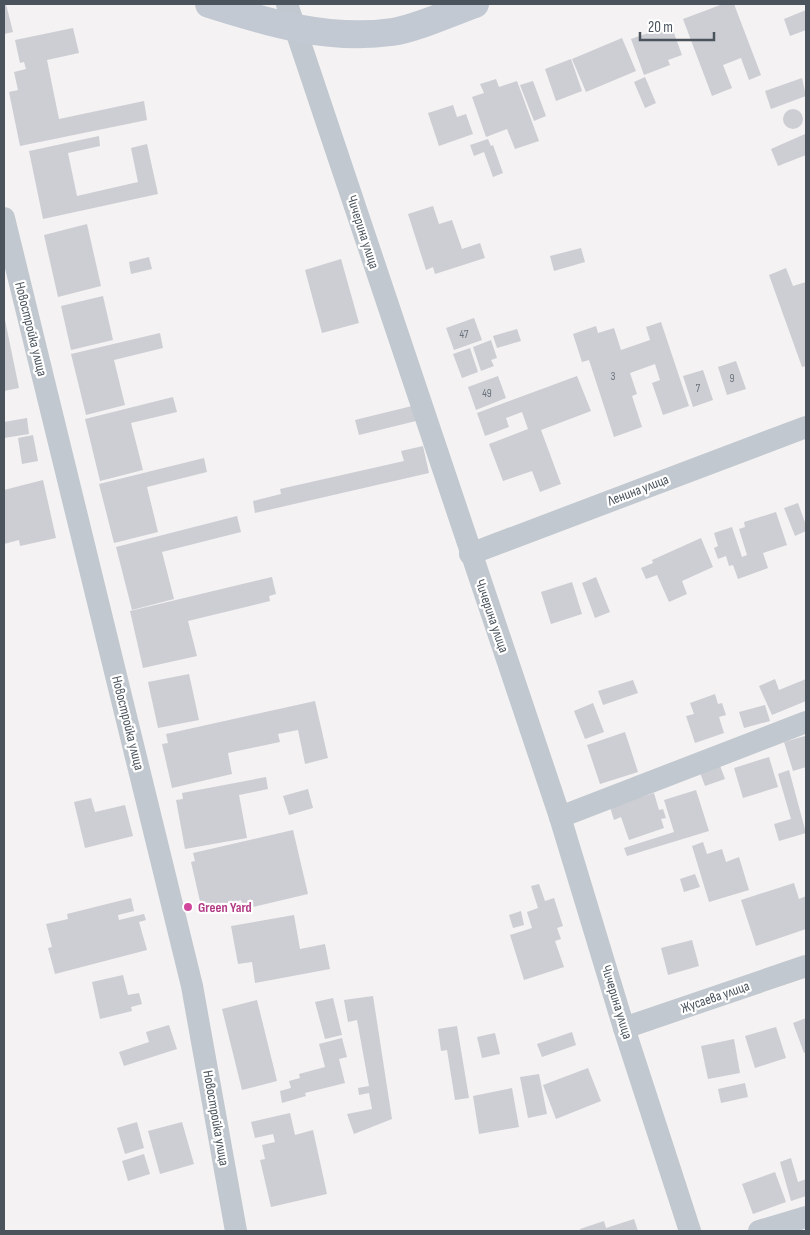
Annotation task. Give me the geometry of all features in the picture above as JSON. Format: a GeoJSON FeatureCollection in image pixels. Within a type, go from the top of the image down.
{"type":"FeatureCollection","features":[{"type":"Feature","properties":{"kind":"street"},"geometry":{"type":"LineString","coordinates":[[210,4],[271,23],[291,16],[327,34],[393,32],[475,4]]}},
{"type":"Feature","properties":{"kind":"street","name":"Чичерина улица"},"geometry":{"type":"LineString","coordinates":[[291,16],[470,554],[560,817],[624,1028],[690,1231]]}},
{"type":"Feature","properties":{"kind":"street","name":"Новостройка улица"},"geometry":{"type":"LineString","coordinates":[[4,218],[192,986],[236,1231]]}},
{"type":"Feature","properties":{"kind":"street","name":"Ленина улица"},"geometry":{"type":"LineString","coordinates":[[470,554],[806,427]]}},
{"type":"Feature","properties":{"kind":"street"},"geometry":{"type":"LineString","coordinates":[[560,817],[806,722]]}},
{"type":"Feature","properties":{"kind":"street","name":"Жусаева улица"},"geometry":{"type":"LineString","coordinates":[[624,1028],[806,966]]}},
{"type":"Feature","properties":{"kind":"street"},"geometry":{"type":"LineString","coordinates":[[759,1231],[806,1217]]}},
{"type":"Feature","properties":{"kind":"building"},"geometry":{"type":"Polygon","coordinates":[[[4,4],[6,4],[13,32],[4,34],[4,4]]]}},
{"type":"Feature","properties":{"kind":"building"},"geometry":{"type":"Polygon","coordinates":[[[723,4],[734,4],[761,75],[749,80],[741,58],[723,65],[732,88],[712,96],[683,19],[723,4]]]}},
{"type":"Feature","properties":{"kind":"building"},"geometry":{"type":"Polygon","coordinates":[[[806,10],[806,30],[790,36],[784,19],[806,10]]]}},
{"type":"Feature","properties":{"kind":"building"},"geometry":{"type":"Polygon","coordinates":[[[671,25],[682,55],[668,60],[670,65],[644,75],[631,39],[671,25]]]}},
{"type":"Feature","properties":{"kind":"building"},"geometry":{"type":"Polygon","coordinates":[[[73,28],[79,53],[47,60],[59,119],[144,101],[147,120],[20,146],[9,92],[18,90],[14,72],[26,69],[24,62],[20,63],[15,40],[73,28]]]}},
{"type":"Feature","properties":{"kind":"building"},"geometry":{"type":"Polygon","coordinates":[[[622,38],[636,71],[586,92],[572,59],[622,38]]]}},
{"type":"Feature","properties":{"kind":"building"},"geometry":{"type":"Polygon","coordinates":[[[571,59],[582,91],[556,101],[545,69],[571,59]]]}},
{"type":"Feature","properties":{"kind":"building"},"geometry":{"type":"Polygon","coordinates":[[[645,77],[656,103],[645,108],[634,82],[645,77]]]}},
{"type":"Feature","properties":{"kind":"building"},"geometry":{"type":"Polygon","coordinates":[[[802,78],[806,96],[771,109],[765,91],[802,78]]]}},
{"type":"Feature","properties":{"kind":"building"},"geometry":{"type":"Polygon","coordinates":[[[496,79],[499,87],[517,81],[539,141],[515,149],[507,129],[486,137],[472,97],[484,93],[480,84],[496,79]]]}},
{"type":"Feature","properties":{"kind":"building"},"geometry":{"type":"Polygon","coordinates":[[[533,81],[546,116],[534,121],[520,85],[533,81]]]}},
{"type":"Feature","properties":{"kind":"building"},"geometry":{"type":"Polygon","coordinates":[[[453,105],[457,117],[466,114],[473,134],[439,146],[428,113],[453,105]]]}},
{"type":"Feature","properties":{"kind":"building"},"geometry":{"type":"Polygon","coordinates":[[[793,109],[800,112],[803,119],[800,126],[793,129],[786,126],[783,119],[786,112],[793,109]]]}},
{"type":"Feature","properties":{"kind":"building"},"geometry":{"type":"Polygon","coordinates":[[[805,134],[806,155],[778,166],[771,149],[805,134]]]}},
{"type":"Feature","properties":{"kind":"building"},"geometry":{"type":"Polygon","coordinates":[[[99,136],[100,146],[68,153],[77,196],[138,182],[131,148],[147,144],[158,194],[43,219],[29,151],[99,136]]]}},
{"type":"Feature","properties":{"kind":"building"},"geometry":{"type":"Polygon","coordinates":[[[488,139],[491,146],[493,145],[503,173],[493,177],[484,152],[474,156],[470,145],[488,139]]]}},
{"type":"Feature","properties":{"kind":"building"},"geometry":{"type":"Polygon","coordinates":[[[433,206],[439,224],[452,220],[462,249],[480,243],[485,258],[435,274],[433,267],[426,270],[408,214],[433,206]]]}},
{"type":"Feature","properties":{"kind":"building"},"geometry":{"type":"Polygon","coordinates":[[[87,224],[101,286],[58,297],[44,235],[87,224]]]}},
{"type":"Feature","properties":{"kind":"building"},"geometry":{"type":"Polygon","coordinates":[[[581,248],[585,262],[554,271],[550,256],[581,248]]]}},
{"type":"Feature","properties":{"kind":"building"},"geometry":{"type":"Polygon","coordinates":[[[149,257],[152,269],[131,274],[129,262],[149,257]]]}},
{"type":"Feature","properties":{"kind":"building"},"geometry":{"type":"Polygon","coordinates":[[[341,259],[359,323],[322,333],[305,270],[341,259]]]}},
{"type":"Feature","properties":{"kind":"building"},"geometry":{"type":"Polygon","coordinates":[[[786,268],[793,286],[806,282],[806,366],[802,367],[769,275],[786,268]]]}},
{"type":"Feature","properties":{"kind":"building"},"geometry":{"type":"Polygon","coordinates":[[[103,296],[113,340],[71,350],[61,306],[103,296]]]}},
{"type":"Feature","properties":{"kind":"building"},"geometry":{"type":"Polygon","coordinates":[[[4,315],[19,388],[4,391],[4,315]]]}},
{"type":"Feature","properties":{"kind":"building"},"geometry":{"type":"Polygon","coordinates":[[[474,318],[482,340],[454,350],[446,328],[474,318]]]}},
{"type":"Feature","properties":{"kind":"building"},"geometry":{"type":"Polygon","coordinates":[[[661,322],[689,406],[663,415],[652,383],[660,380],[655,364],[630,373],[637,394],[632,396],[642,427],[614,437],[589,360],[582,362],[573,334],[596,326],[598,333],[614,328],[621,350],[650,340],[646,327],[661,322]]]}},
{"type":"Feature","properties":{"kind":"building"},"geometry":{"type":"Polygon","coordinates":[[[517,329],[521,341],[497,348],[493,336],[517,329]]]}},
{"type":"Feature","properties":{"kind":"building"},"geometry":{"type":"Polygon","coordinates":[[[160,333],[163,348],[114,360],[125,405],[86,415],[71,354],[160,333]]]}},
{"type":"Feature","properties":{"kind":"building"},"geometry":{"type":"Polygon","coordinates":[[[491,340],[497,358],[491,360],[494,366],[481,371],[473,347],[491,340]]]}},
{"type":"Feature","properties":{"kind":"building"},"geometry":{"type":"Polygon","coordinates":[[[470,348],[478,372],[462,378],[453,354],[470,348]]]}},
{"type":"Feature","properties":{"kind":"building"},"geometry":{"type":"Polygon","coordinates":[[[736,361],[746,389],[727,395],[718,367],[736,361]]]}},
{"type":"Feature","properties":{"kind":"building"},"geometry":{"type":"Polygon","coordinates":[[[703,370],[713,400],[693,407],[683,376],[703,370]]]}},
{"type":"Feature","properties":{"kind":"building"},"geometry":{"type":"Polygon","coordinates":[[[498,376],[506,398],[476,410],[468,387],[498,376]]]}},
{"type":"Feature","properties":{"kind":"building"},"geometry":{"type":"Polygon","coordinates":[[[577,376],[591,411],[541,430],[561,484],[540,492],[532,471],[503,481],[489,444],[528,429],[522,412],[506,418],[509,427],[485,436],[477,413],[577,376]]]}},
{"type":"Feature","properties":{"kind":"building"},"geometry":{"type":"Polygon","coordinates":[[[173,397],[177,412],[131,423],[143,470],[100,481],[85,419],[173,397]]]}},
{"type":"Feature","properties":{"kind":"building"},"geometry":{"type":"Polygon","coordinates":[[[412,406],[416,421],[359,435],[355,420],[412,406]]]}},
{"type":"Feature","properties":{"kind":"building"},"geometry":{"type":"Polygon","coordinates":[[[27,418],[29,434],[4,438],[4,422],[27,418]]]}},
{"type":"Feature","properties":{"kind":"building"},"geometry":{"type":"Polygon","coordinates":[[[33,435],[38,461],[22,464],[18,438],[33,435]]]}},
{"type":"Feature","properties":{"kind":"building"},"geometry":{"type":"Polygon","coordinates":[[[423,446],[429,473],[255,513],[253,501],[281,494],[280,489],[404,461],[401,451],[423,446]]]}},
{"type":"Feature","properties":{"kind":"building"},"geometry":{"type":"Polygon","coordinates":[[[204,458],[207,472],[147,487],[158,532],[114,543],[99,484],[204,458]]]}},
{"type":"Feature","properties":{"kind":"building"},"geometry":{"type":"Polygon","coordinates":[[[43,480],[56,538],[20,546],[19,540],[4,544],[4,490],[43,480]]]}},
{"type":"Feature","properties":{"kind":"building"},"geometry":{"type":"Polygon","coordinates":[[[798,503],[806,525],[806,531],[795,536],[784,508],[798,503]]]}},
{"type":"Feature","properties":{"kind":"building"},"geometry":{"type":"Polygon","coordinates":[[[776,512],[787,545],[763,553],[768,568],[738,579],[733,565],[729,566],[726,556],[718,559],[714,548],[718,546],[714,533],[732,527],[742,557],[747,555],[739,529],[745,527],[744,522],[776,512]]]}},
{"type":"Feature","properties":{"kind":"building"},"geometry":{"type":"Polygon","coordinates":[[[237,516],[241,532],[162,552],[174,599],[132,610],[116,547],[237,516]]]}},
{"type":"Feature","properties":{"kind":"building"},"geometry":{"type":"Polygon","coordinates":[[[701,538],[713,567],[682,581],[687,594],[669,602],[657,575],[646,579],[641,568],[653,563],[652,560],[701,538]]]}},
{"type":"Feature","properties":{"kind":"building"},"geometry":{"type":"Polygon","coordinates":[[[272,577],[276,594],[269,596],[270,601],[188,621],[197,656],[143,668],[130,611],[272,577]]]}},
{"type":"Feature","properties":{"kind":"building"},"geometry":{"type":"Polygon","coordinates":[[[596,577],[610,612],[595,618],[582,583],[596,577]]]}},
{"type":"Feature","properties":{"kind":"building"},"geometry":{"type":"Polygon","coordinates":[[[572,582],[582,614],[551,624],[541,592],[572,582]]]}},
{"type":"Feature","properties":{"kind":"building"},"geometry":{"type":"Polygon","coordinates":[[[189,674],[199,720],[158,728],[148,682],[189,674]]]}},
{"type":"Feature","properties":{"kind":"building"},"geometry":{"type":"Polygon","coordinates":[[[775,679],[779,690],[806,679],[806,701],[772,715],[759,686],[775,679]]]}},
{"type":"Feature","properties":{"kind":"building"},"geometry":{"type":"Polygon","coordinates":[[[633,680],[638,693],[603,705],[598,691],[633,680]]]}},
{"type":"Feature","properties":{"kind":"building"},"geometry":{"type":"Polygon","coordinates":[[[715,694],[718,704],[722,703],[726,715],[719,717],[724,733],[695,743],[686,716],[694,714],[690,703],[715,694]]]}},
{"type":"Feature","properties":{"kind":"building"},"geometry":{"type":"Polygon","coordinates":[[[315,701],[328,758],[305,764],[298,730],[278,734],[280,742],[228,753],[232,774],[172,788],[162,744],[168,743],[166,734],[315,701]]]}},
{"type":"Feature","properties":{"kind":"building"},"geometry":{"type":"Polygon","coordinates":[[[593,703],[604,732],[585,739],[574,711],[593,703]]]}},
{"type":"Feature","properties":{"kind":"building"},"geometry":{"type":"Polygon","coordinates":[[[765,705],[770,721],[744,728],[739,712],[765,705]]]}},
{"type":"Feature","properties":{"kind":"building"},"geometry":{"type":"Polygon","coordinates":[[[625,732],[638,772],[600,784],[587,745],[625,732]]]}},
{"type":"Feature","properties":{"kind":"building"},"geometry":{"type":"Polygon","coordinates":[[[805,736],[806,767],[793,771],[784,742],[805,736]]]}},
{"type":"Feature","properties":{"kind":"building"},"geometry":{"type":"Polygon","coordinates":[[[769,757],[778,787],[743,798],[734,768],[769,757]]]}},
{"type":"Feature","properties":{"kind":"building"},"geometry":{"type":"Polygon","coordinates":[[[719,763],[725,779],[705,786],[699,770],[719,763]]]}},
{"type":"Feature","properties":{"kind":"building"},"geometry":{"type":"Polygon","coordinates":[[[789,770],[806,833],[779,841],[774,824],[791,819],[778,774],[789,770]]]}},
{"type":"Feature","properties":{"kind":"building"},"geometry":{"type":"Polygon","coordinates":[[[266,777],[268,789],[239,795],[247,838],[185,849],[176,800],[183,799],[182,793],[266,777]]]}},
{"type":"Feature","properties":{"kind":"building"},"geometry":{"type":"Polygon","coordinates":[[[308,789],[313,808],[289,815],[283,796],[308,789]]]}},
{"type":"Feature","properties":{"kind":"building"},"geometry":{"type":"Polygon","coordinates":[[[696,790],[709,831],[627,856],[624,848],[674,832],[664,800],[696,790]]]}},
{"type":"Feature","properties":{"kind":"building"},"geometry":{"type":"Polygon","coordinates":[[[654,793],[659,810],[663,809],[666,818],[661,819],[664,828],[629,840],[621,817],[614,820],[610,807],[654,793]]]}},
{"type":"Feature","properties":{"kind":"building"},"geometry":{"type":"Polygon","coordinates":[[[91,798],[95,812],[125,805],[133,836],[85,848],[74,802],[91,798]]]}},
{"type":"Feature","properties":{"kind":"building"},"geometry":{"type":"Polygon","coordinates":[[[293,830],[308,894],[244,909],[241,900],[202,910],[191,862],[195,861],[193,853],[293,830]]]}},
{"type":"Feature","properties":{"kind":"building"},"geometry":{"type":"Polygon","coordinates":[[[703,842],[707,854],[722,849],[726,862],[739,857],[749,890],[709,902],[692,846],[703,842]]]}},
{"type":"Feature","properties":{"kind":"building"},"geometry":{"type":"Polygon","coordinates":[[[695,874],[700,887],[684,892],[680,879],[695,874]]]}},
{"type":"Feature","properties":{"kind":"building"},"geometry":{"type":"Polygon","coordinates":[[[794,883],[799,899],[806,896],[806,929],[756,946],[741,900],[794,883]]]}},
{"type":"Feature","properties":{"kind":"building"},"geometry":{"type":"Polygon","coordinates":[[[539,884],[545,901],[554,898],[563,926],[557,928],[561,939],[555,941],[564,967],[524,980],[510,935],[532,928],[527,912],[538,908],[531,886],[539,884]]]}},
{"type":"Feature","properties":{"kind":"building"},"geometry":{"type":"Polygon","coordinates":[[[131,898],[134,911],[118,915],[119,920],[144,914],[146,920],[139,922],[147,950],[55,974],[48,948],[52,947],[46,924],[68,919],[67,914],[131,898]]]}},
{"type":"Feature","properties":{"kind":"building"},"geometry":{"type":"Polygon","coordinates":[[[521,911],[524,925],[513,928],[509,915],[521,911]]]}},
{"type":"Feature","properties":{"kind":"building"},"geometry":{"type":"Polygon","coordinates":[[[294,915],[300,949],[325,944],[330,969],[255,983],[252,962],[238,964],[231,926],[294,915]]]}},
{"type":"Feature","properties":{"kind":"building"},"geometry":{"type":"Polygon","coordinates":[[[692,940],[699,966],[668,975],[661,948],[692,940]]]}},
{"type":"Feature","properties":{"kind":"building"},"geometry":{"type":"Polygon","coordinates":[[[123,975],[128,995],[139,993],[142,1004],[131,1007],[132,1011],[100,1019],[92,982],[123,975]]]}},
{"type":"Feature","properties":{"kind":"building"},"geometry":{"type":"Polygon","coordinates":[[[373,996],[392,1119],[354,1134],[347,1114],[372,1109],[369,1093],[359,1095],[358,1088],[369,1086],[357,1020],[348,1022],[344,1000],[373,996]]]}},
{"type":"Feature","properties":{"kind":"building"},"geometry":{"type":"Polygon","coordinates":[[[333,998],[342,1035],[325,1039],[315,1002],[333,998]]]}},
{"type":"Feature","properties":{"kind":"building"},"geometry":{"type":"Polygon","coordinates":[[[257,1000],[277,1081],[242,1090],[222,1009],[257,1000]]]}},
{"type":"Feature","properties":{"kind":"building"},"geometry":{"type":"Polygon","coordinates":[[[806,1018],[806,1052],[804,1053],[793,1023],[806,1018]]]}},
{"type":"Feature","properties":{"kind":"building"},"geometry":{"type":"Polygon","coordinates":[[[169,1025],[177,1049],[124,1066],[119,1052],[149,1042],[146,1032],[169,1025]]]}},
{"type":"Feature","properties":{"kind":"building"},"geometry":{"type":"Polygon","coordinates":[[[457,1026],[469,1098],[455,1100],[447,1050],[441,1051],[438,1029],[457,1026]]]}},
{"type":"Feature","properties":{"kind":"building"},"geometry":{"type":"Polygon","coordinates":[[[776,1027],[786,1058],[755,1068],[745,1036],[776,1027]]]}},
{"type":"Feature","properties":{"kind":"building"},"geometry":{"type":"Polygon","coordinates":[[[572,1032],[576,1045],[542,1057],[537,1044],[572,1032]]]}},
{"type":"Feature","properties":{"kind":"building"},"geometry":{"type":"Polygon","coordinates":[[[495,1033],[500,1054],[482,1058],[477,1037],[495,1033]]]}},
{"type":"Feature","properties":{"kind":"building"},"geometry":{"type":"Polygon","coordinates":[[[342,1038],[347,1057],[339,1059],[345,1083],[305,1093],[306,1096],[282,1103],[280,1091],[291,1088],[289,1081],[300,1078],[299,1074],[325,1067],[319,1044],[342,1038]]]}},
{"type":"Feature","properties":{"kind":"building"},"geometry":{"type":"Polygon","coordinates":[[[734,1039],[740,1073],[708,1079],[701,1046],[734,1039]]]}},
{"type":"Feature","properties":{"kind":"building"},"geometry":{"type":"Polygon","coordinates":[[[588,1068],[601,1101],[556,1119],[543,1085],[588,1068]]]}},
{"type":"Feature","properties":{"kind":"building"},"geometry":{"type":"Polygon","coordinates":[[[539,1074],[547,1114],[528,1118],[520,1077],[539,1074]]]}},
{"type":"Feature","properties":{"kind":"building"},"geometry":{"type":"Polygon","coordinates":[[[745,1083],[748,1097],[721,1103],[718,1089],[745,1083]]]}},
{"type":"Feature","properties":{"kind":"building"},"geometry":{"type":"Polygon","coordinates":[[[512,1088],[519,1127],[479,1134],[473,1096],[512,1088]]]}},
{"type":"Feature","properties":{"kind":"building"},"geometry":{"type":"Polygon","coordinates":[[[290,1113],[295,1135],[313,1130],[327,1194],[271,1207],[260,1160],[265,1159],[262,1145],[275,1142],[273,1134],[255,1138],[251,1122],[290,1113]]]}},
{"type":"Feature","properties":{"kind":"building"},"geometry":{"type":"Polygon","coordinates":[[[137,1122],[144,1148],[125,1154],[117,1128],[137,1122]]]}},
{"type":"Feature","properties":{"kind":"building"},"geometry":{"type":"Polygon","coordinates":[[[182,1122],[194,1164],[160,1174],[148,1131],[182,1122]]]}},
{"type":"Feature","properties":{"kind":"building"},"geometry":{"type":"Polygon","coordinates":[[[144,1154],[150,1174],[128,1181],[122,1161],[144,1154]]]}},
{"type":"Feature","properties":{"kind":"building"},"geometry":{"type":"Polygon","coordinates":[[[791,1158],[798,1182],[806,1179],[806,1196],[791,1201],[780,1162],[791,1158]]]}},
{"type":"Feature","properties":{"kind":"building"},"geometry":{"type":"Polygon","coordinates":[[[775,1172],[786,1202],[753,1214],[742,1184],[775,1172]]]}},
{"type":"Feature","properties":{"kind":"building"},"geometry":{"type":"Polygon","coordinates":[[[634,1219],[638,1231],[581,1231],[580,1229],[604,1221],[606,1228],[634,1219]]]}},
{"type":"Feature","properties":{"kind":"place","name":"Green Yard"},"geometry":{"type":"Point","coordinates":[188,907]}}]}
